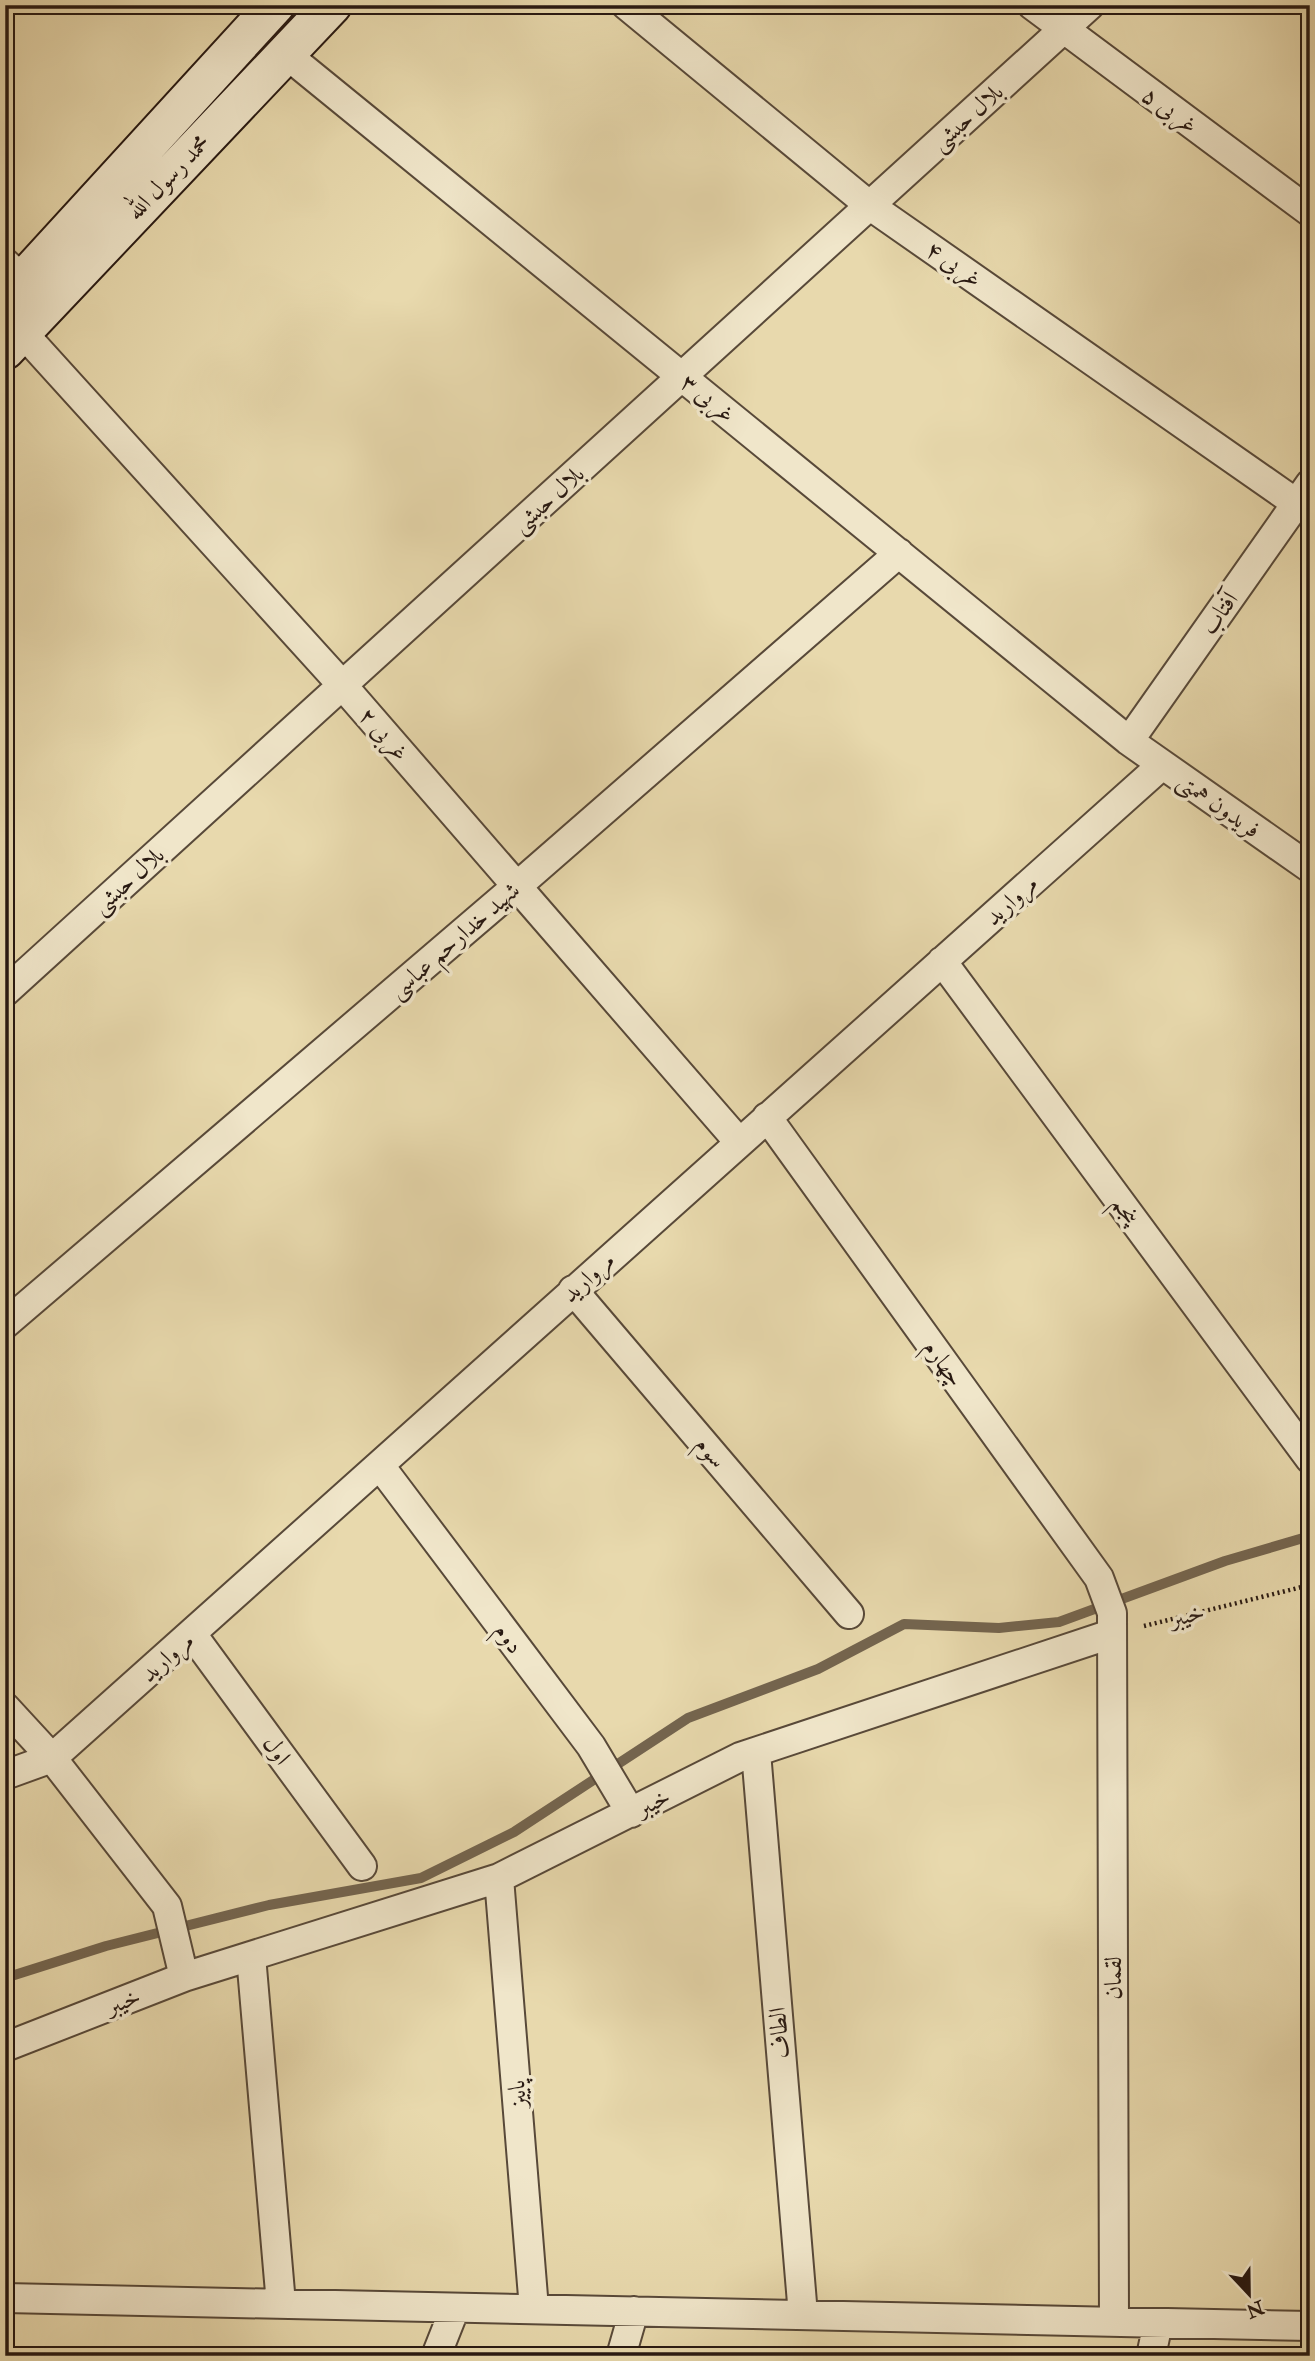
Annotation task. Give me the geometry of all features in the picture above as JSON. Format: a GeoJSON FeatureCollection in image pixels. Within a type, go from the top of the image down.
{"type":"FeatureCollection","features":[{"type":"Feature","properties":{"kind":"main road","name":"محمد رسول الله"},"geometry":{"type":"LineString","coordinates":[[12,305],[275,5]]}},
{"type":"Feature","properties":{"kind":"main road","name":"محمد رسول الله"},"geometry":{"type":"LineString","coordinates":[[12,305],[150,195],[332,5]]}},
{"type":"Feature","properties":{"kind":"street","name":"۴ غربی"},"geometry":{"type":"LineString","coordinates":[[626,5],[869,205],[1303,494]]}},
{"type":"Feature","properties":{"kind":"street","name":"۵ غربی"},"geometry":{"type":"LineString","coordinates":[[1032,5],[1063,31],[1310,212]]}},
{"type":"Feature","properties":{"kind":"street","name":"بلال حبشی"},"geometry":{"type":"LineString","coordinates":[[5,992],[1090,5]]}},
{"type":"Feature","properties":{"kind":"street","name":"۳ غربی"},"geometry":{"type":"LineString","coordinates":[[287,55],[1129,741]]}},
{"type":"Feature","properties":{"kind":"street","name":"۲ غربی"},"geometry":{"type":"LineString","coordinates":[[12,305],[739,1142]]}},
{"type":"Feature","properties":{"kind":"street","name":"آفتاب"},"geometry":{"type":"LineString","coordinates":[[1129,741],[1303,494]]}},
{"type":"Feature","properties":{"kind":"street","name":"شهید خدارحم عباسی"},"geometry":{"type":"LineString","coordinates":[[5,1324],[516,887],[898,553]]}},
{"type":"Feature","properties":{"kind":"street","name":"فریدون همتی"},"geometry":{"type":"LineString","coordinates":[[1129,741],[1310,868]]}},
{"type":"Feature","properties":{"kind":"street","name":"مروارید"},"geometry":{"type":"LineString","coordinates":[[5,1775],[52,1758],[1162,765]]}},
{"type":"Feature","properties":{"kind":"street","name":"پنجم"},"geometry":{"type":"LineString","coordinates":[[942,961],[1310,1460]]}},
{"type":"Feature","properties":{"kind":"street","name":"چهارم"},"geometry":{"type":"LineString","coordinates":[[767,1117],[1099,1578],[1112,1624]]}},
{"type":"Feature","properties":{"kind":"street","name":"سوم"},"geometry":{"type":"LineString","coordinates":[[573,1290],[849,1614]]}},
{"type":"Feature","properties":{"kind":"street","name":"دوم"},"geometry":{"type":"LineString","coordinates":[[380,1467],[590,1746],[630,1811]]}},
{"type":"Feature","properties":{"kind":"street","name":"خیبر"},"geometry":{"type":"LineString","coordinates":[[5,2047],[184,1971],[251,1956],[499,1878],[630,1811],[756,1752],[1112,1624]]}},
{"type":"Feature","properties":{"kind":"street","name":"لقمان"},"geometry":{"type":"LineString","coordinates":[[1112,1624],[1114,2322]]}},
{"type":"Feature","properties":{"kind":"street","name":"اول"},"geometry":{"type":"LineString","coordinates":[[192,1634],[362,1866]]}},
{"type":"Feature","properties":{"kind":"street"},"geometry":{"type":"LineString","coordinates":[[5,1707],[52,1758],[167,1906],[184,1971]]}},
{"type":"Feature","properties":{"kind":"street","name":"الطاف"},"geometry":{"type":"LineString","coordinates":[[756,1752],[803,2315]]}},
{"type":"Feature","properties":{"kind":"street","name":"پاییز"},"geometry":{"type":"LineString","coordinates":[[499,1878],[534,2309]]}},
{"type":"Feature","properties":{"kind":"street"},"geometry":{"type":"LineString","coordinates":[[251,1956],[281,2304]]}},
{"type":"Feature","properties":{"kind":"street"},"geometry":{"type":"LineString","coordinates":[[5,2298],[1310,2326]]}},
{"type":"Feature","properties":{"kind":"street"},"geometry":{"type":"LineString","coordinates":[[436,2356],[455,2308]]}},
{"type":"Feature","properties":{"kind":"street"},"geometry":{"type":"LineString","coordinates":[[621,2356],[634,2311]]}},
{"type":"Feature","properties":{"kind":"street"},"geometry":{"type":"LineString","coordinates":[[1151,2356],[1158,2323]]}},
{"type":"Feature","properties":{"kind":"path","name":"خیبر"},"geometry":{"type":"LineString","coordinates":[[1112,1624],[1310,1585]]}},
{"type":"Feature","properties":{"kind":"waterway"},"geometry":{"type":"LineString","coordinates":[[5,1978],[106,1946],[269,1905],[421,1878],[514,1832],[688,1718],[818,1669],[904,1624],[999,1628],[1059,1622],[1225,1561],[1310,1536]]}}]}
